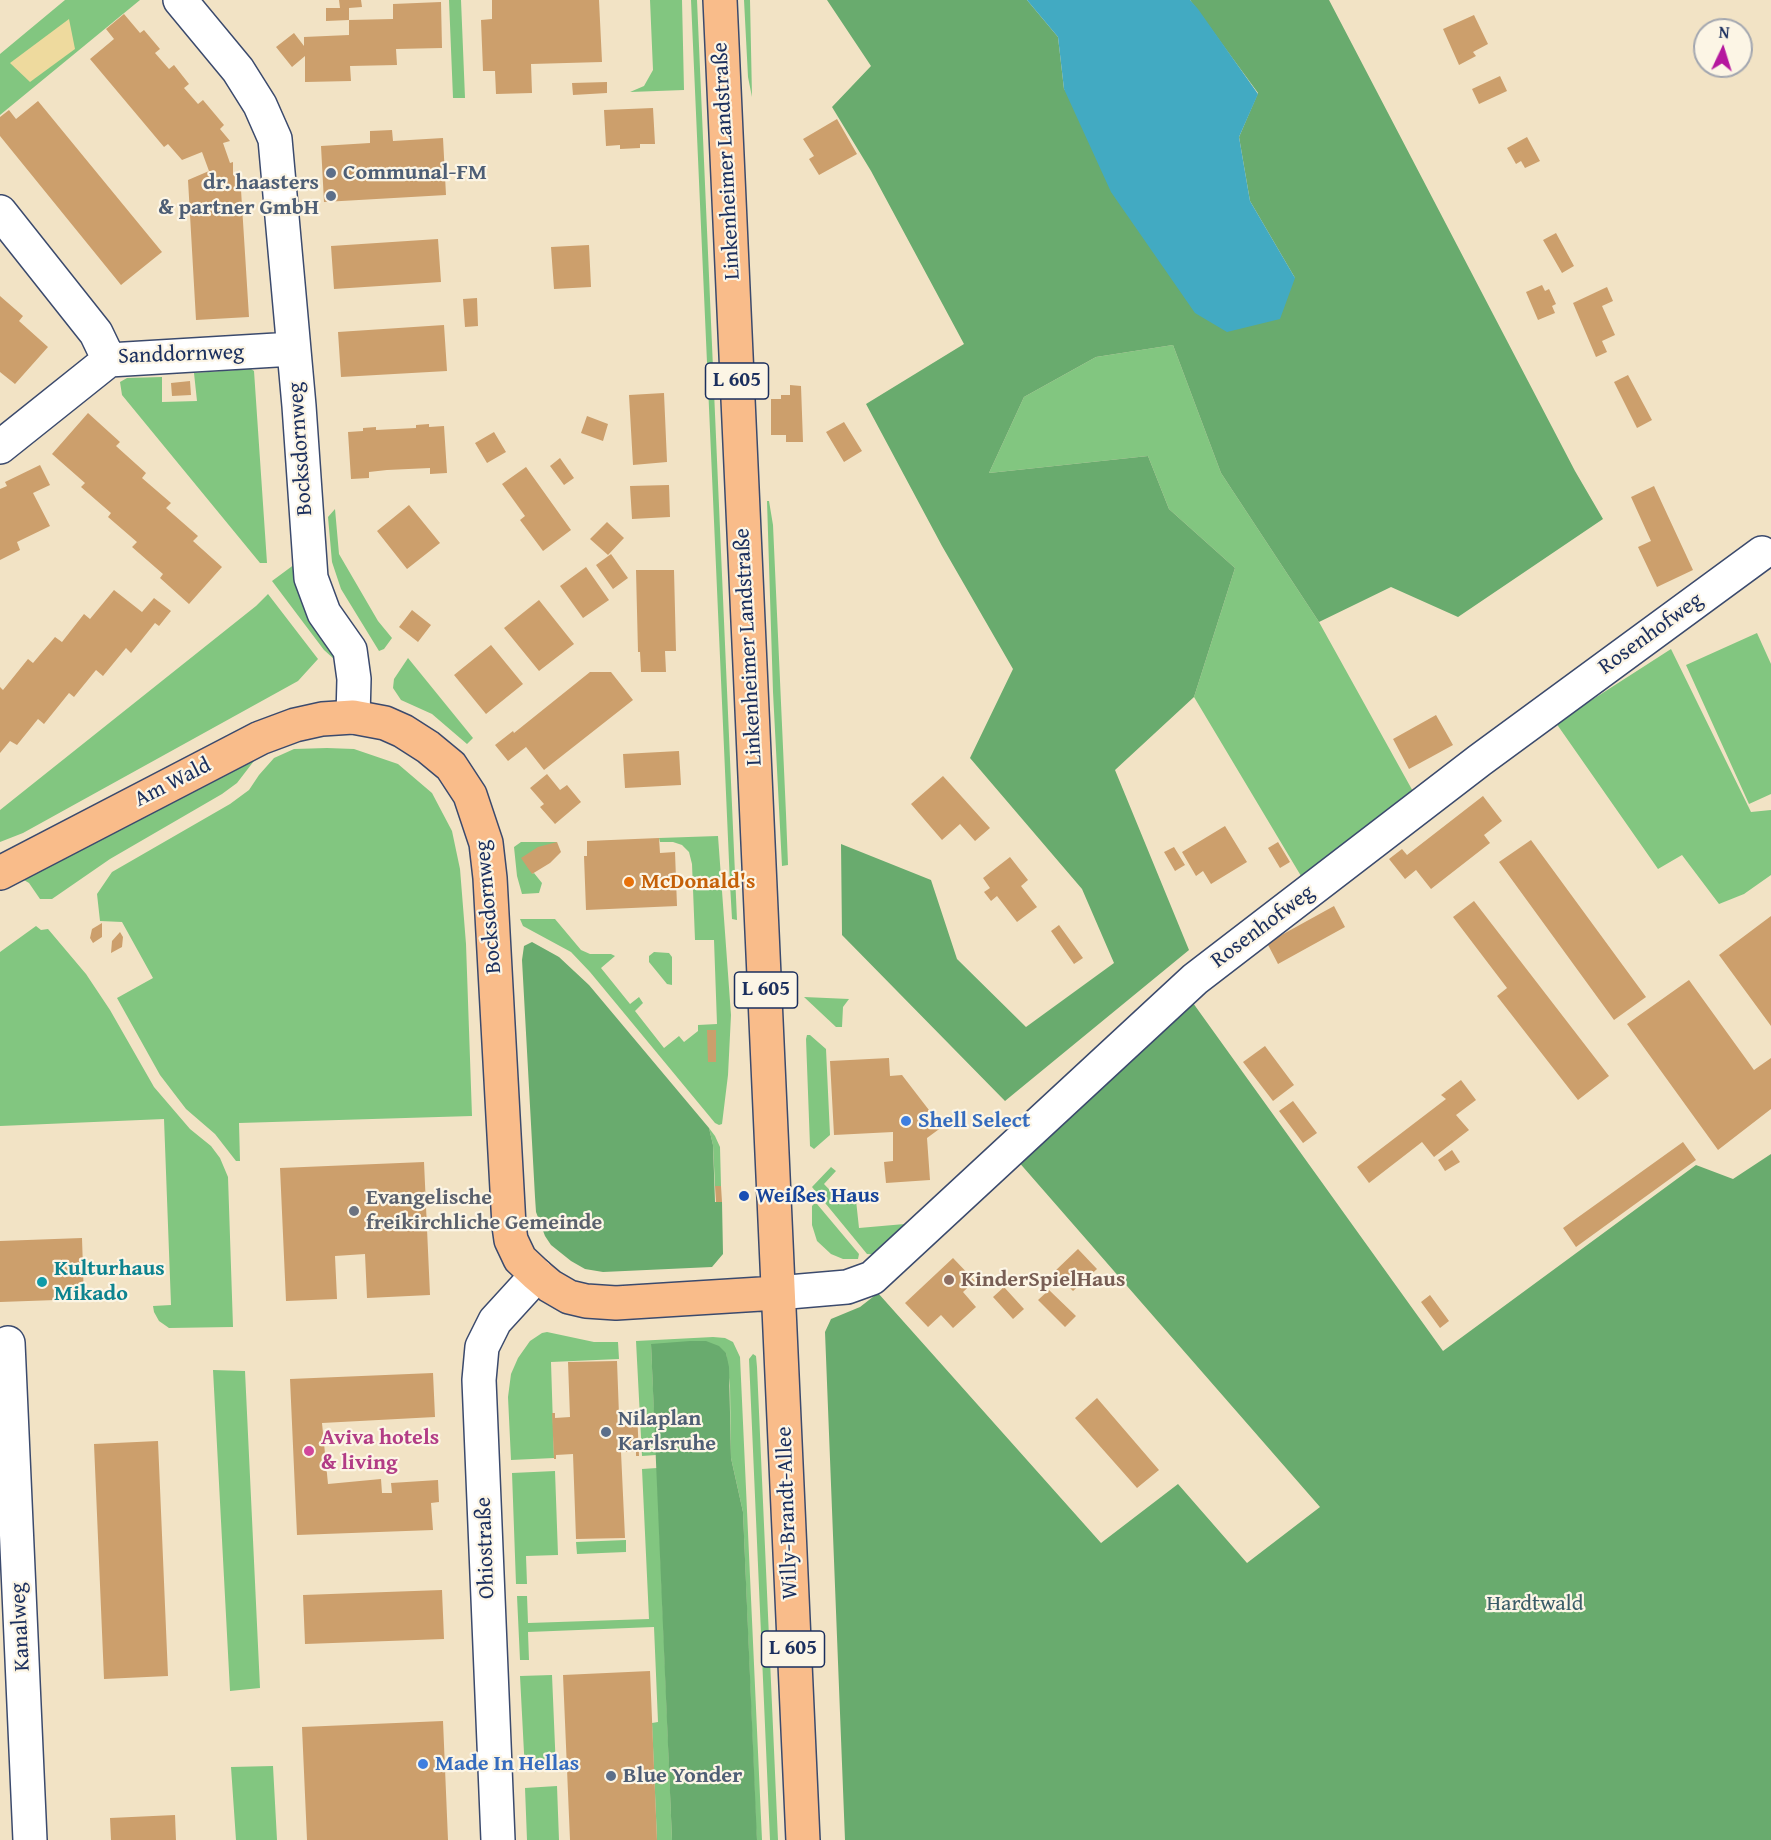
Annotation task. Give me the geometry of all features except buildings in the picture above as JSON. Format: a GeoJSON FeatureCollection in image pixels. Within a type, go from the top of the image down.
{"type":"FeatureCollection","features":[{"type":"Feature","properties":{"kind":"main road","name":"Linkenheimer Landstraße"},"geometry":{"type":"LineString","coordinates":[[720,0],[766,995],[777,1293]]}},
{"type":"Feature","properties":{"kind":"main road","name":"Bocksdornweg"},"geometry":{"type":"LineString","coordinates":[[354,717],[385,723],[428,747],[451,766],[470,795],[479,819],[486,843],[490,878],[509,1226],[511,1240],[520,1258],[537,1275],[569,1297],[585,1300],[616,1303],[777,1293]]}},
{"type":"Feature","properties":{"kind":"main road","name":"Am Wald"},"geometry":{"type":"LineString","coordinates":[[0,873],[260,738],[295,725],[322,719],[354,717]]}},
{"type":"Feature","properties":{"kind":"main road","name":"Willy-Brandt-Allee"},"geometry":{"type":"LineString","coordinates":[[777,1293],[803,1840]]}},
{"type":"Feature","properties":{"kind":"street","name":"Bocksdornweg"},"geometry":{"type":"LineString","coordinates":[[180,0],[238,70],[260,105],[275,139],[299,406],[311,578],[324,613],[350,650],[354,679],[354,717]]}},
{"type":"Feature","properties":{"kind":"street","name":"Sanddornweg"},"geometry":{"type":"LineString","coordinates":[[0,212],[96,333],[109,360],[293,349]]}},
{"type":"Feature","properties":{"kind":"street"},"geometry":{"type":"LineString","coordinates":[[0,447],[109,360]]}},
{"type":"Feature","properties":{"kind":"street","name":"Rosenhofweg"},"geometry":{"type":"LineString","coordinates":[[777,1293],[832,1290],[872,1278],[1195,979],[1479,760],[1762,553]]}},
{"type":"Feature","properties":{"kind":"street","name":"Ohiostraße"},"geometry":{"type":"LineString","coordinates":[[498,1840],[479,1380],[482,1347],[495,1321],[537,1275]]}},
{"type":"Feature","properties":{"kind":"street","name":"Kanalweg"},"geometry":{"type":"LineString","coordinates":[[8,1343],[30,1840]]}},
{"type":"Feature","properties":{"kind":"green space"},"geometry":{"type":"Polygon","coordinates":[[[65,0],[140,0],[0,115],[0,54],[65,0]]]}},
{"type":"Feature","properties":{"kind":"green space"},"geometry":{"type":"Polygon","coordinates":[[[449,0],[461,0],[465,98],[453,98],[449,0]]]}},
{"type":"Feature","properties":{"kind":"green space"},"geometry":{"type":"Polygon","coordinates":[[[650,0],[682,0],[684,90],[630,92],[644,86],[653,70],[650,0]]]}},
{"type":"Feature","properties":{"kind":"green space"},"geometry":{"type":"Polygon","coordinates":[[[691,0],[697,0],[737,920],[732,919],[730,884],[691,0]]]}},
{"type":"Feature","properties":{"kind":"green space"},"geometry":{"type":"Polygon","coordinates":[[[744,0],[750,0],[752,97],[748,77],[744,0]]]}},
{"type":"Feature","properties":{"kind":"green space"},"geometry":{"type":"Polygon","coordinates":[[[827,0],[1027,0],[1058,37],[1064,89],[1295,278],[1250,201],[1239,137],[1258,93],[1190,0],[1329,0],[1575,471],[1603,519],[1458,617],[1391,587],[1319,622],[1221,473],[1173,345],[1096,357],[1024,397],[989,473],[1148,456],[1169,509],[1235,568],[1194,697],[1115,770],[1189,950],[1005,1101],[842,935],[841,844],[931,880],[957,959],[1026,1027],[1114,963],[1082,889],[970,758],[1013,669],[942,546],[866,404],[964,344],[871,171],[832,107],[871,66],[827,0]]]}},
{"type":"Feature","properties":{"kind":"green space"},"geometry":{"type":"Polygon","coordinates":[[[1173,345],[1221,473],[1319,622],[1415,795],[1304,881],[1194,697],[1235,568],[1169,509],[1148,456],[989,473],[1024,397],[1096,357],[1173,345]]]}},
{"type":"Feature","properties":{"kind":"green space"},"geometry":{"type":"Polygon","coordinates":[[[251,369],[254,371],[267,563],[260,563],[122,395],[120,382],[127,378],[162,377],[162,402],[197,401],[194,373],[251,369]]]}},
{"type":"Feature","properties":{"kind":"green space"},"geometry":{"type":"Polygon","coordinates":[[[767,501],[769,501],[773,525],[786,814],[788,865],[782,866],[773,692],[767,501]]]}},
{"type":"Feature","properties":{"kind":"green space"},"geometry":{"type":"Polygon","coordinates":[[[335,509],[339,554],[378,621],[392,638],[384,649],[379,651],[341,589],[332,562],[328,517],[335,509]]]}},
{"type":"Feature","properties":{"kind":"green space"},"geometry":{"type":"Polygon","coordinates":[[[295,564],[337,656],[334,659],[324,650],[272,581],[295,564]]]}},
{"type":"Feature","properties":{"kind":"green space"},"geometry":{"type":"Polygon","coordinates":[[[268,594],[318,659],[298,681],[23,833],[0,842],[0,810],[256,606],[268,594]]]}},
{"type":"Feature","properties":{"kind":"green space"},"geometry":{"type":"Polygon","coordinates":[[[1757,633],[1771,664],[1771,794],[1749,804],[1686,665],[1757,633]]]}},
{"type":"Feature","properties":{"kind":"green space"},"geometry":{"type":"Polygon","coordinates":[[[1671,649],[1751,812],[1771,810],[1771,875],[1744,894],[1719,904],[1682,855],[1658,869],[1556,723],[1671,649]]]}},
{"type":"Feature","properties":{"kind":"green space"},"geometry":{"type":"Polygon","coordinates":[[[408,658],[473,738],[467,744],[432,714],[401,700],[393,688],[394,679],[408,658]]]}},
{"type":"Feature","properties":{"kind":"green space"},"geometry":{"type":"Polygon","coordinates":[[[294,749],[354,749],[398,764],[432,793],[452,831],[460,869],[466,944],[472,1116],[239,1123],[240,1161],[236,1161],[215,1134],[186,1109],[160,1075],[117,998],[153,978],[122,922],[100,921],[97,894],[112,872],[230,804],[249,790],[274,758],[294,749]]]}},
{"type":"Feature","properties":{"kind":"green space"},"geometry":{"type":"Polygon","coordinates":[[[257,757],[237,783],[222,794],[110,859],[52,899],[40,899],[29,883],[24,880],[30,874],[257,757]]]}},
{"type":"Feature","properties":{"kind":"green space"},"geometry":{"type":"Polygon","coordinates":[[[718,836],[731,1015],[728,1075],[722,1124],[719,1125],[571,952],[523,926],[520,919],[555,919],[581,950],[590,954],[615,956],[601,968],[630,1004],[639,997],[643,1003],[635,1011],[664,1048],[679,1036],[684,1042],[698,1031],[698,1025],[717,1024],[714,940],[695,940],[692,864],[689,852],[682,845],[660,842],[659,838],[718,836]]]}},
{"type":"Feature","properties":{"kind":"green space"},"geometry":{"type":"Polygon","coordinates":[[[521,842],[557,842],[532,874],[534,873],[542,883],[539,893],[522,894],[517,876],[514,847],[521,842]]]}},
{"type":"Feature","properties":{"kind":"green space"},"geometry":{"type":"Polygon","coordinates":[[[36,926],[41,930],[48,929],[86,974],[110,1010],[154,1087],[190,1129],[211,1146],[220,1158],[228,1177],[233,1327],[169,1328],[159,1321],[154,1312],[153,1306],[171,1305],[164,1119],[0,1126],[0,952],[36,926]]]}},
{"type":"Feature","properties":{"kind":"green space"},"geometry":{"type":"Polygon","coordinates":[[[532,942],[559,957],[589,985],[709,1128],[713,1145],[715,1202],[722,1202],[723,1254],[712,1267],[603,1272],[585,1269],[551,1245],[545,1236],[536,1212],[522,960],[524,946],[532,942]]]}},
{"type":"Feature","properties":{"kind":"green space"},"geometry":{"type":"Polygon","coordinates":[[[654,952],[669,953],[672,957],[672,985],[667,984],[649,962],[649,956],[654,952]]]}},
{"type":"Feature","properties":{"kind":"green space","name":"Hardtwald"},"geometry":{"type":"Polygon","coordinates":[[[1188,996],[1443,1351],[1696,1165],[1733,1179],[1771,1154],[1771,1840],[845,1840],[825,1332],[831,1319],[860,1307],[878,1293],[1101,1543],[1178,1484],[1247,1563],[1320,1507],[1017,1160],[1188,996]]]}},
{"type":"Feature","properties":{"kind":"green space"},"geometry":{"type":"Polygon","coordinates":[[[804,997],[849,999],[843,1007],[842,1027],[836,1027],[804,997]]]}},
{"type":"Feature","properties":{"kind":"green space"},"geometry":{"type":"Polygon","coordinates":[[[807,1035],[826,1049],[830,1135],[814,1149],[810,1146],[807,1035]]]}},
{"type":"Feature","properties":{"kind":"green space"},"geometry":{"type":"Polygon","coordinates":[[[709,1128],[720,1147],[721,1186],[715,1186],[713,1145],[709,1128]]]}},
{"type":"Feature","properties":{"kind":"green space"},"geometry":{"type":"Polygon","coordinates":[[[831,1167],[836,1171],[824,1184],[842,1203],[855,1191],[859,1228],[916,1223],[882,1255],[867,1254],[812,1187],[831,1167]]]}},
{"type":"Feature","properties":{"kind":"green space"},"geometry":{"type":"Polygon","coordinates":[[[817,1204],[859,1254],[858,1259],[843,1259],[831,1254],[817,1241],[812,1225],[812,1206],[817,1204]]]}},
{"type":"Feature","properties":{"kind":"green space"},"geometry":{"type":"Polygon","coordinates":[[[547,1332],[594,1342],[618,1342],[619,1359],[551,1362],[554,1458],[511,1460],[508,1397],[511,1374],[518,1358],[530,1341],[547,1332]]]}},
{"type":"Feature","properties":{"kind":"green space"},"geometry":{"type":"Polygon","coordinates":[[[725,1338],[733,1342],[740,1357],[762,1840],[757,1840],[756,1828],[743,1512],[731,1458],[730,1386],[726,1353],[651,1344],[656,1455],[642,1456],[636,1341],[725,1338]]]}},
{"type":"Feature","properties":{"kind":"green space"},"geometry":{"type":"Polygon","coordinates":[[[706,1341],[719,1346],[726,1353],[729,1367],[731,1458],[743,1512],[757,1840],[672,1840],[651,1344],[706,1341]]]}},
{"type":"Feature","properties":{"kind":"green space"},"geometry":{"type":"Polygon","coordinates":[[[753,1354],[756,1356],[757,1367],[778,1840],[770,1840],[749,1359],[753,1354]]]}},
{"type":"Feature","properties":{"kind":"green space"},"geometry":{"type":"Polygon","coordinates":[[[213,1370],[245,1371],[260,1688],[230,1691],[213,1370]]]}},
{"type":"Feature","properties":{"kind":"green space"},"geometry":{"type":"Polygon","coordinates":[[[657,1468],[672,1840],[657,1840],[652,1723],[658,1722],[654,1627],[528,1632],[529,1660],[520,1660],[517,1596],[527,1596],[528,1623],[649,1619],[642,1469],[657,1468]]]}},
{"type":"Feature","properties":{"kind":"green space"},"geometry":{"type":"Polygon","coordinates":[[[555,1471],[558,1555],[526,1556],[527,1584],[516,1584],[512,1473],[555,1471]]]}},
{"type":"Feature","properties":{"kind":"green space"},"geometry":{"type":"Polygon","coordinates":[[[626,1540],[626,1552],[577,1554],[576,1542],[626,1540]]]}},
{"type":"Feature","properties":{"kind":"green space"},"geometry":{"type":"Polygon","coordinates":[[[552,1675],[556,1770],[525,1772],[520,1676],[552,1675]]]}},
{"type":"Feature","properties":{"kind":"green space"},"geometry":{"type":"Polygon","coordinates":[[[273,1766],[277,1840],[236,1840],[231,1767],[273,1766]]]}},
{"type":"Feature","properties":{"kind":"green space"},"geometry":{"type":"Polygon","coordinates":[[[557,1786],[559,1840],[527,1840],[525,1788],[557,1786]]]}},
{"type":"Feature","properties":{"kind":"sand"},"geometry":{"type":"Polygon","coordinates":[[[69,19],[75,49],[30,82],[10,63],[69,19]]]}},
{"type":"Feature","properties":{"kind":"water"},"geometry":{"type":"Polygon","coordinates":[[[1027,0],[1190,0],[1198,9],[1258,94],[1239,137],[1250,201],[1295,278],[1280,319],[1227,332],[1195,313],[1111,192],[1064,89],[1058,37],[1027,0]]]}},
{"type":"Feature","properties":{"kind":"place","name":"Communal-FM"},"geometry":{"type":"Point","coordinates":[331,173]}},
{"type":"Feature","properties":{"kind":"place","name":"dr. haasters & partner GmbH"},"geometry":{"type":"Point","coordinates":[331,196]}},
{"type":"Feature","properties":{"kind":"place","name":"McDonald's"},"geometry":{"type":"Point","coordinates":[629,882]}},
{"type":"Feature","properties":{"kind":"place","name":"Shell Select"},"geometry":{"type":"Point","coordinates":[906,1121]}},
{"type":"Feature","properties":{"kind":"place","name":"Weißes Haus"},"geometry":{"type":"Point","coordinates":[744,1196]}},
{"type":"Feature","properties":{"kind":"place","name":"Evangelische freikirchliche Gemeinde"},"geometry":{"type":"Point","coordinates":[354,1211]}},
{"type":"Feature","properties":{"kind":"place","name":"KinderSpielHaus"},"geometry":{"type":"Point","coordinates":[949,1280]}},
{"type":"Feature","properties":{"kind":"place","name":"Kulturhaus Mikado"},"geometry":{"type":"Point","coordinates":[42,1282]}},
{"type":"Feature","properties":{"kind":"place","name":"Nilaplan Karlsruhe"},"geometry":{"type":"Point","coordinates":[606,1432]}},
{"type":"Feature","properties":{"kind":"place","name":"Aviva hotels & living"},"geometry":{"type":"Point","coordinates":[309,1451]}},
{"type":"Feature","properties":{"kind":"place","name":"Made In Hellas"},"geometry":{"type":"Point","coordinates":[423,1764]}},
{"type":"Feature","properties":{"kind":"place","name":"Blue Yonder"},"geometry":{"type":"Point","coordinates":[611,1776]}}]}
